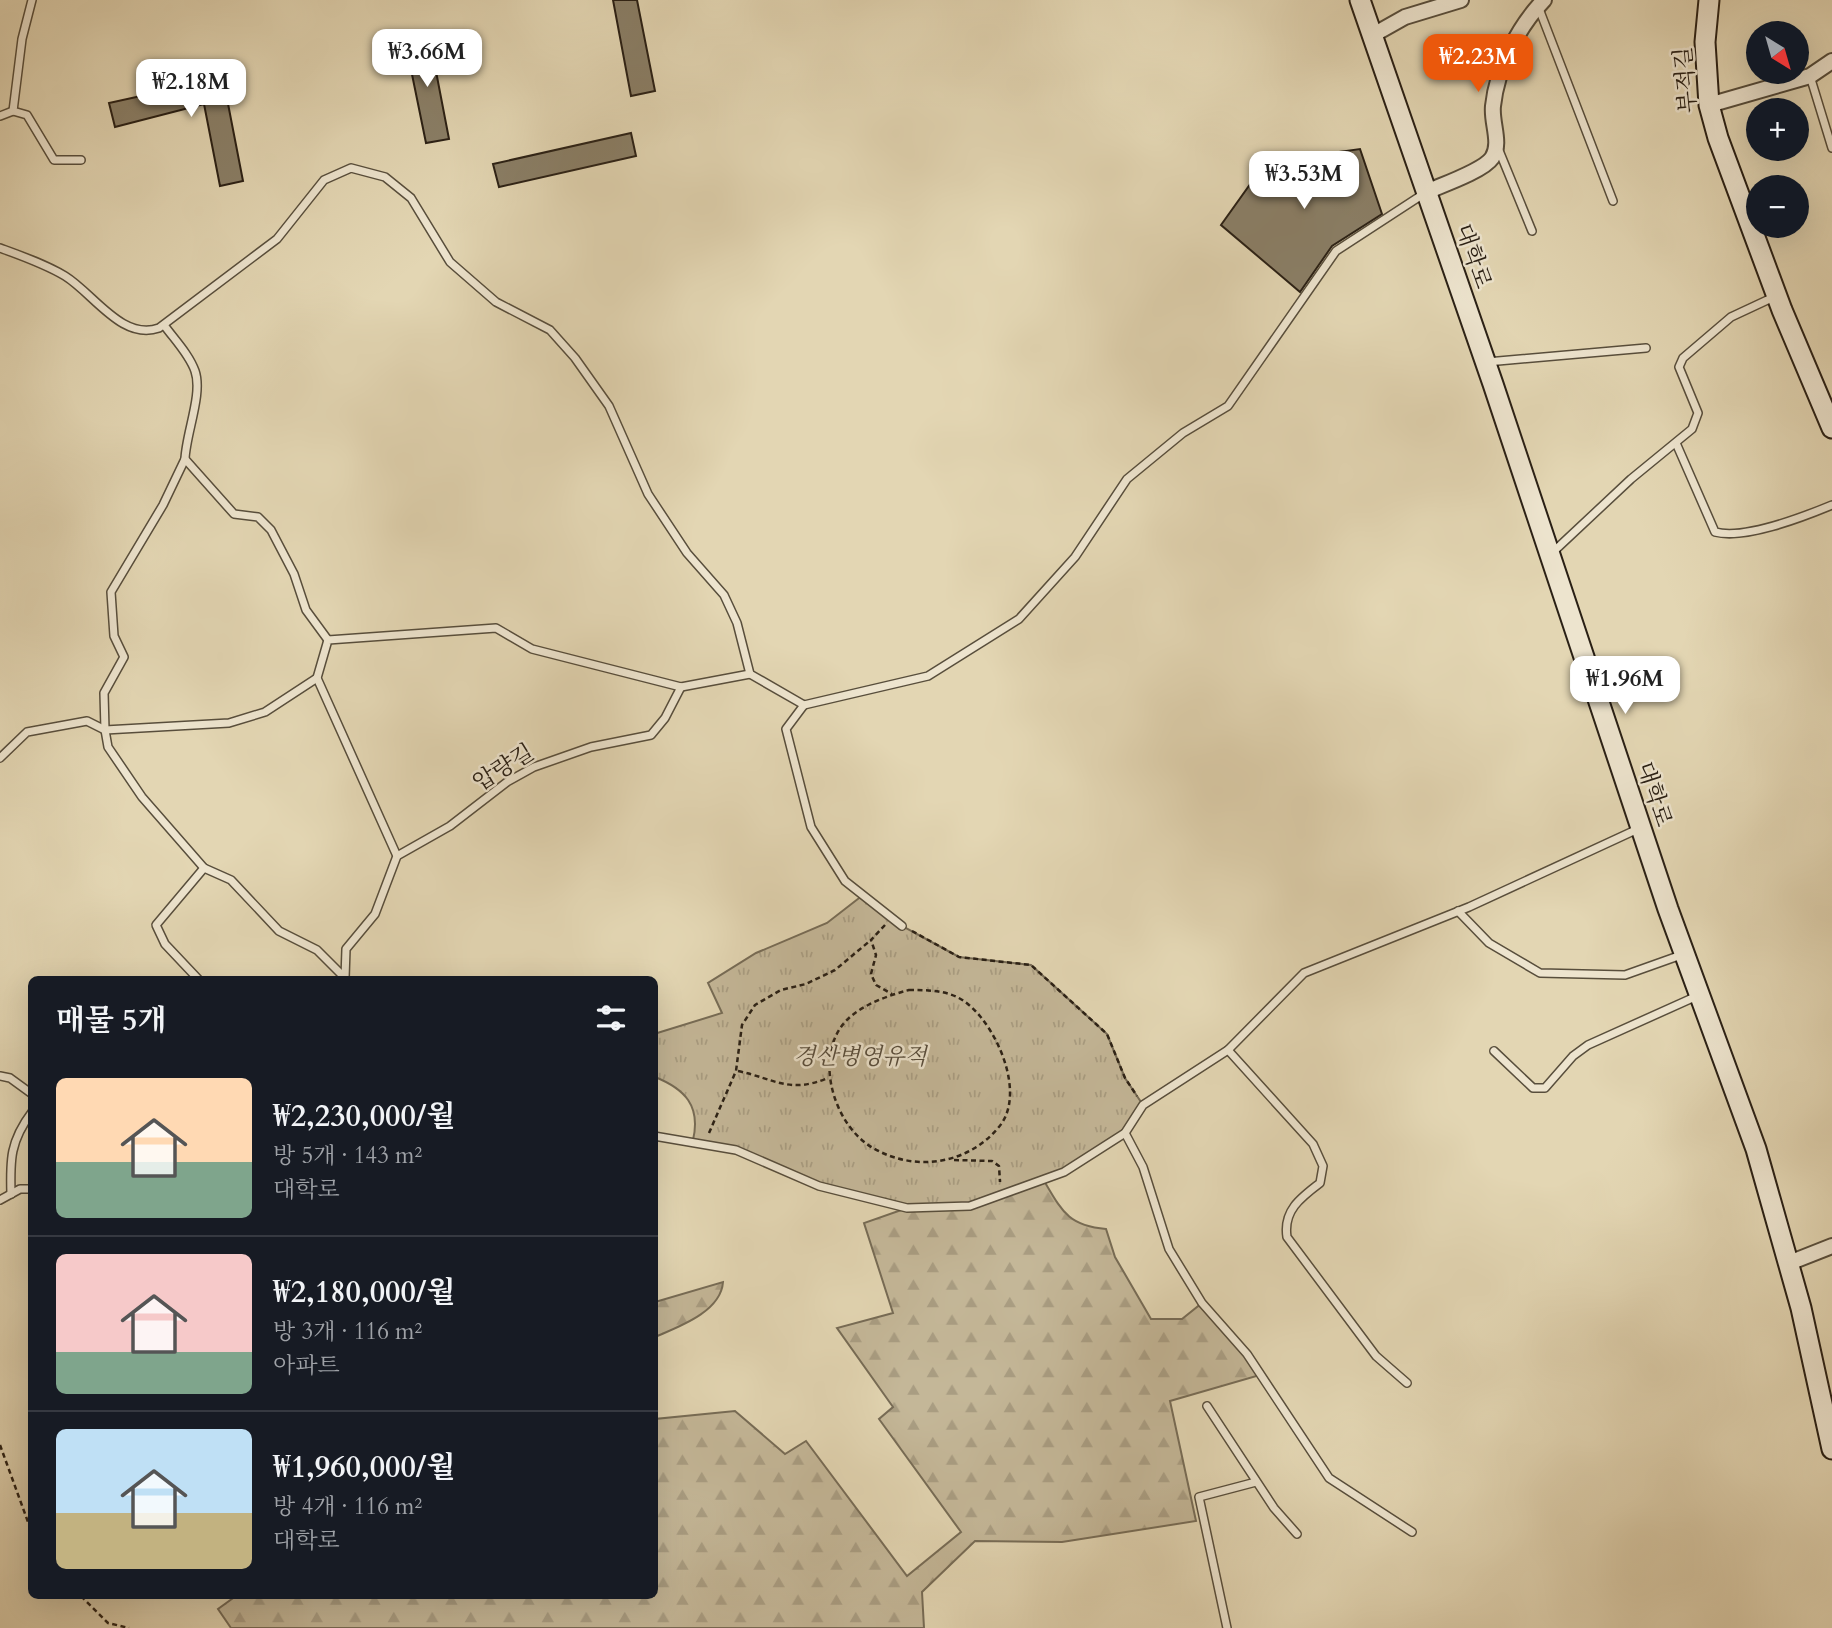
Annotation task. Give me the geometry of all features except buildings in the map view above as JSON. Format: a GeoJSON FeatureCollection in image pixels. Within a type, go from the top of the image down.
{"type":"FeatureCollection","features":[{"type":"Feature","properties":{"kind":"main road","name":"대학로"},"geometry":{"type":"LineString","coordinates":[[1360,0],[1641,828],[1756,1149],[1789,1263],[1832,1450]]}},
{"type":"Feature","properties":{"kind":"main road","name":"부적길"},"geometry":{"type":"LineString","coordinates":[[1710,0],[1705,42],[1709,105],[1777,296],[1832,428]]}},
{"type":"Feature","properties":{"kind":"street"},"geometry":{"type":"LineString","coordinates":[[1373,35],[1405,18],[1461,0]]}},
{"type":"Feature","properties":{"kind":"street"},"geometry":{"type":"LineString","coordinates":[[1426,192],[1490,161],[1497,148],[1493,106],[1499,77],[1512,46],[1541,3]]}},
{"type":"Feature","properties":{"kind":"street"},"geometry":{"type":"LineString","coordinates":[[1810,76],[1832,61]]}},
{"type":"Feature","properties":{"kind":"street"},"geometry":{"type":"LineString","coordinates":[[1709,105],[1782,84]]}},
{"type":"Feature","properties":{"kind":"street"},"geometry":{"type":"LineString","coordinates":[[1789,1263],[1832,1246]]}},
{"type":"Feature","properties":{"kind":"lane"},"geometry":{"type":"LineString","coordinates":[[13,111],[22,39],[31,0]]}},
{"type":"Feature","properties":{"kind":"lane"},"geometry":{"type":"LineString","coordinates":[[1541,3],[1614,201]]}},
{"type":"Feature","properties":{"kind":"lane"},"geometry":{"type":"LineString","coordinates":[[1810,76],[1832,146]]}},
{"type":"Feature","properties":{"kind":"lane"},"geometry":{"type":"LineString","coordinates":[[0,116],[13,111],[27,115],[54,160],[81,160]]}},
{"type":"Feature","properties":{"kind":"lane"},"geometry":{"type":"LineString","coordinates":[[1497,148],[1532,231]]}},
{"type":"Feature","properties":{"kind":"lane"},"geometry":{"type":"LineString","coordinates":[[0,248],[66,276],[126,326],[145,333],[163,325],[277,239],[324,180],[351,168],[385,177],[411,198],[450,262],[496,302],[550,330],[575,358],[609,406],[648,494],[687,553],[724,595],[737,624],[751,674]]}},
{"type":"Feature","properties":{"kind":"lane"},"geometry":{"type":"LineString","coordinates":[[902,926],[845,881],[811,827],[786,729],[804,705],[928,676],[1019,619],[1075,556],[1127,479],[1183,433],[1228,406],[1336,251],[1426,192]]}},
{"type":"Feature","properties":{"kind":"lane"},"geometry":{"type":"LineString","coordinates":[[1550,554],[1631,479],[1692,429],[1698,413],[1679,367],[1683,358],[1731,317],[1777,296]]}},
{"type":"Feature","properties":{"kind":"lane"},"geometry":{"type":"LineString","coordinates":[[163,325],[196,372],[194,409],[186,438],[186,458],[163,505],[111,592],[114,636],[124,657],[104,693],[108,747],[142,797],[204,868],[231,880],[279,931],[317,950],[342,976]]}},
{"type":"Feature","properties":{"kind":"lane"},"geometry":{"type":"LineString","coordinates":[[1485,362],[1646,348]]}},
{"type":"Feature","properties":{"kind":"lane"},"geometry":{"type":"LineString","coordinates":[[1676,443],[1715,532],[1728,535],[1799,519],[1832,505]]}},
{"type":"Feature","properties":{"kind":"lane"},"geometry":{"type":"LineString","coordinates":[[186,458],[234,514],[258,517],[271,530],[294,574],[306,610],[328,640]]}},
{"type":"Feature","properties":{"kind":"lane"},"geometry":{"type":"LineString","coordinates":[[328,640],[496,628],[532,649],[681,687],[751,674],[804,705]]}},
{"type":"Feature","properties":{"kind":"lane"},"geometry":{"type":"LineString","coordinates":[[328,640],[317,678],[397,856],[375,914],[346,949],[345,976]]}},
{"type":"Feature","properties":{"kind":"lane"},"geometry":{"type":"LineString","coordinates":[[0,758],[27,732],[87,721],[105,730],[229,723],[265,712],[317,678]]}},
{"type":"Feature","properties":{"kind":"lane","name":"압량길"},"geometry":{"type":"LineString","coordinates":[[397,856],[450,825],[507,782],[534,767],[591,747],[651,735],[665,718],[681,687]]}},
{"type":"Feature","properties":{"kind":"lane"},"geometry":{"type":"LineString","coordinates":[[658,1137],[736,1150],[819,1186],[907,1208],[970,1206],[1064,1172],[1125,1133],[1143,1105],[1228,1050],[1304,973],[1458,911],[1641,828]]}},
{"type":"Feature","properties":{"kind":"lane"},"geometry":{"type":"LineString","coordinates":[[195,976],[165,944],[156,925],[204,868]]}},
{"type":"Feature","properties":{"kind":"lane"},"geometry":{"type":"LineString","coordinates":[[1458,911],[1489,943],[1541,973],[1625,975],[1685,954]]}},
{"type":"Feature","properties":{"kind":"lane"},"geometry":{"type":"LineString","coordinates":[[1494,1051],[1533,1088],[1545,1088],[1573,1056],[1588,1045],[1700,994]]}},
{"type":"Feature","properties":{"kind":"lane"},"geometry":{"type":"LineString","coordinates":[[1228,1050],[1313,1144],[1323,1166],[1320,1183],[1296,1202],[1285,1223],[1287,1237],[1376,1356],[1407,1383]]}},
{"type":"Feature","properties":{"kind":"lane"},"geometry":{"type":"LineString","coordinates":[[0,1076],[10,1078],[28,1091]]}},
{"type":"Feature","properties":{"kind":"lane"},"geometry":{"type":"LineString","coordinates":[[11,1194],[10,1154],[28,1117]]}},
{"type":"Feature","properties":{"kind":"lane"},"geometry":{"type":"LineString","coordinates":[[1125,1133],[1143,1167],[1169,1249],[1202,1303],[1247,1354],[1329,1478],[1412,1532]]}},
{"type":"Feature","properties":{"kind":"lane"},"geometry":{"type":"LineString","coordinates":[[0,1200],[20,1189],[28,1189]]}},
{"type":"Feature","properties":{"kind":"lane"},"geometry":{"type":"LineString","coordinates":[[1207,1406],[1256,1482],[1297,1534]]}},
{"type":"Feature","properties":{"kind":"lane"},"geometry":{"type":"LineString","coordinates":[[1227,1628],[1199,1497],[1256,1482]]}},
{"type":"Feature","properties":{"kind":"path"},"geometry":{"type":"LineString","coordinates":[[702,1143],[715,1124],[736,1070],[742,1025],[755,1005],[780,990],[806,984],[835,970],[892,918]]}},
{"type":"Feature","properties":{"kind":"path"},"geometry":{"type":"LineString","coordinates":[[902,926],[959,957],[1031,965],[1107,1034],[1125,1078],[1143,1105]]}},
{"type":"Feature","properties":{"kind":"path"},"geometry":{"type":"LineString","coordinates":[[871,940],[876,955],[871,974],[876,985],[892,994]]}},
{"type":"Feature","properties":{"kind":"path"},"geometry":{"type":"LineString","coordinates":[[950,1160],[986,1140],[1000,1127],[1012,1094],[1002,1055],[970,1005],[954,996],[937,990],[909,990],[892,994],[867,1007],[841,1026],[831,1048],[828,1078],[842,1111],[856,1133],[872,1148],[927,1164],[950,1160],[992,1161],[999,1166],[1000,1195]]}},
{"type":"Feature","properties":{"kind":"path"},"geometry":{"type":"LineString","coordinates":[[736,1070],[780,1084],[807,1087],[828,1078]]}},
{"type":"Feature","properties":{"kind":"path"},"geometry":{"type":"LineString","coordinates":[[0,1445],[28,1522]]}},
{"type":"Feature","properties":{"kind":"path"},"geometry":{"type":"LineString","coordinates":[[84,1599],[108,1623],[129,1628]]}},
{"type":"Feature","properties":{"kind":"green space","name":"경산병영유적"},"geometry":{"type":"Polygon","coordinates":[[[863,895],[902,926],[959,957],[1031,965],[1107,1034],[1125,1078],[1143,1105],[1129,1127],[1064,1172],[970,1206],[907,1208],[819,1186],[736,1150],[693,1140],[695,1118],[688,1100],[675,1087],[658,1078],[658,1033],[722,1013],[708,983],[756,953],[827,923],[863,895]]]}},
{"type":"Feature","properties":{"kind":"green space"},"geometry":{"type":"Polygon","coordinates":[[[1043,1179],[1067,1215],[1083,1224],[1106,1229],[1115,1257],[1151,1319],[1182,1319],[1202,1303],[1260,1375],[1170,1401],[1196,1521],[1062,1542],[975,1541],[922,1592],[924,1628],[231,1628],[218,1609],[232,1599],[658,1599],[658,1419],[735,1411],[785,1454],[806,1441],[907,1576],[961,1532],[879,1419],[893,1407],[837,1328],[893,1313],[864,1223],[907,1208],[1043,1179]]]}},
{"type":"Feature","properties":{"kind":"green space"},"geometry":{"type":"Polygon","coordinates":[[[723,1282],[715,1302],[707,1310],[658,1336],[658,1301],[723,1282]]]}}]}
